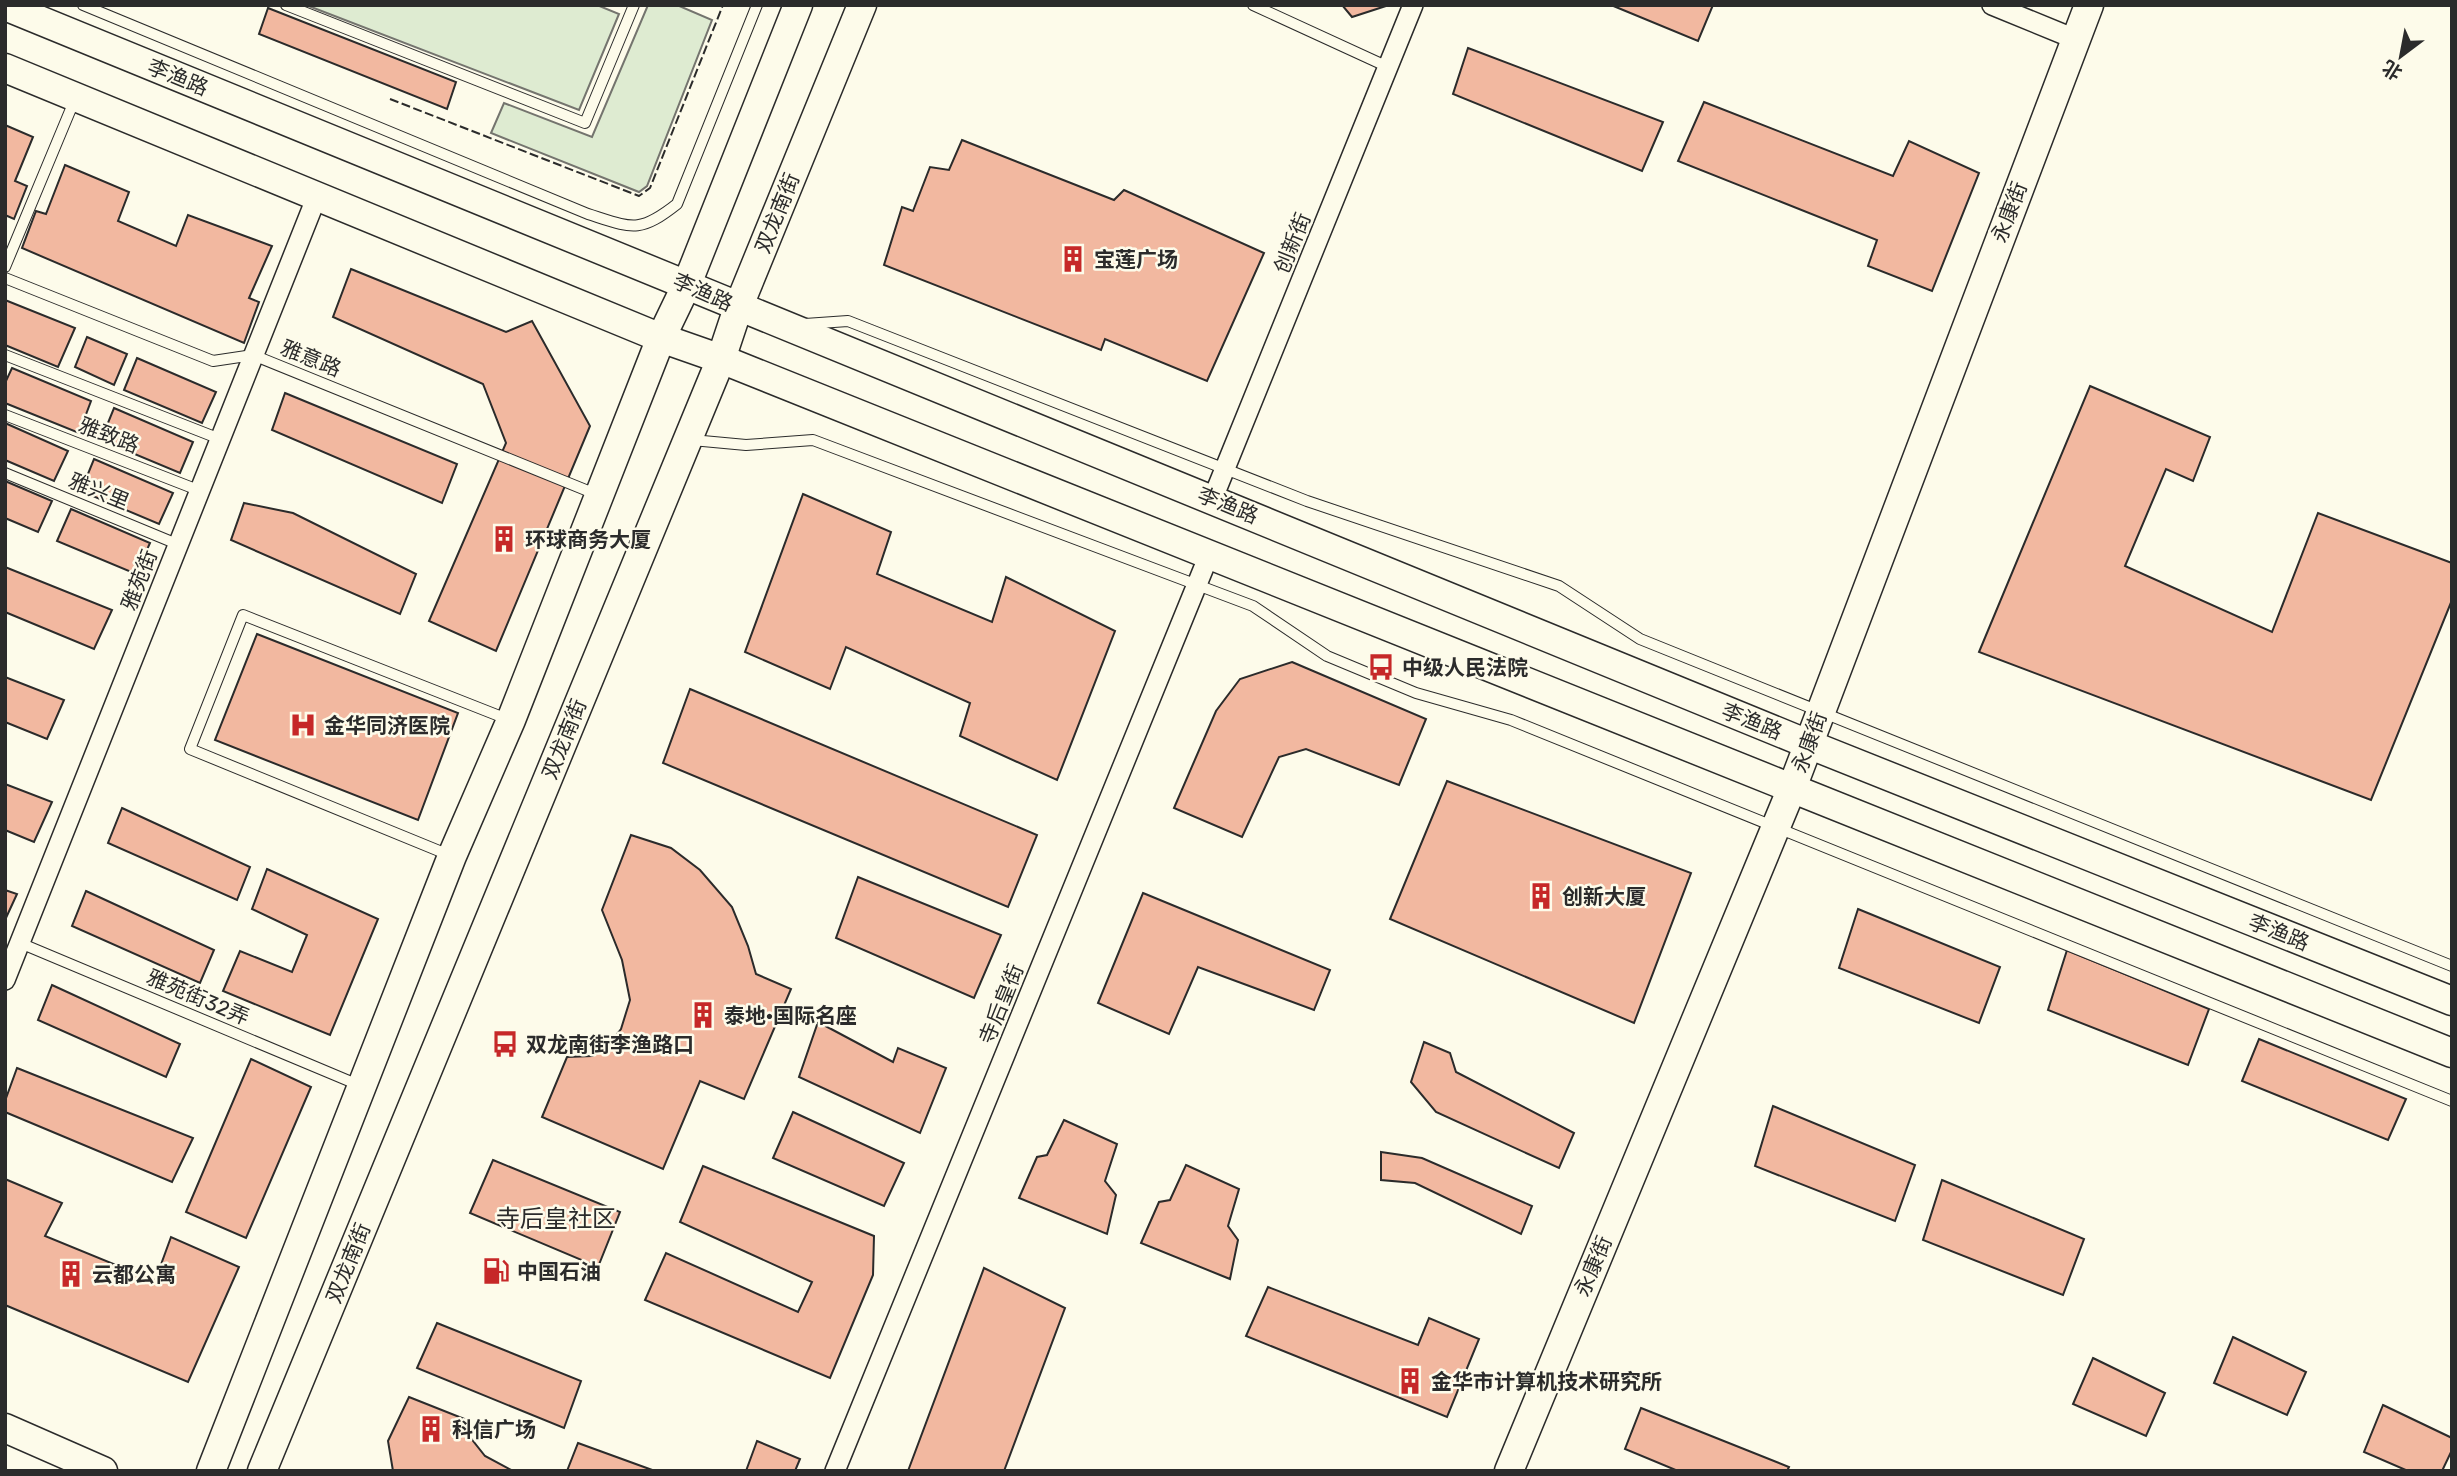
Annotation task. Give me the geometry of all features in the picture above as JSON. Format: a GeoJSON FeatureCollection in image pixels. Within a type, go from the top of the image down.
{"type":"FeatureCollection","features":[{"type":"Feature","properties":{"kind":"main road"},"geometry":{"type":"LineString","coordinates":[[211,1471],[452,856],[511,720],[661,338],[687,284],[798,5]]}},
{"type":"Feature","properties":{"kind":"main road","name":"双龙南街"},"geometry":{"type":"LineString","coordinates":[[262,1471],[688,440],[721,359],[738,308],[862,5]]}},
{"type":"Feature","properties":{"kind":"main road","name":"永康街"},"geometry":{"type":"LineString","coordinates":[[1509,1471],[1792,788],[2089,5]]}},
{"type":"Feature","properties":{"kind":"main road","name":"李渔路"},"geometry":{"type":"LineString","coordinates":[[5,6],[687,284],[738,308],[1213,498],[1808,744],[2452,1001]]}},
{"type":"Feature","properties":{"kind":"main road"},"geometry":{"type":"LineString","coordinates":[[5,68],[661,338],[721,359],[2452,1054]]}},
{"type":"Feature","properties":{"kind":"main road"},"geometry":{"type":"LineString","coordinates":[[5,1428],[103,1471]]}},
{"type":"Feature","properties":{"kind":"street","name":"创新街"},"geometry":{"type":"LineString","coordinates":[[1213,498],[1413,5]]}},
{"type":"Feature","properties":{"kind":"street"},"geometry":{"type":"LineString","coordinates":[[1992,5],[2075,39]]}},
{"type":"Feature","properties":{"kind":"street","name":"雅苑街"},"geometry":{"type":"LineString","coordinates":[[5,981],[317,196]]}},
{"type":"Feature","properties":{"kind":"street","name":"寺后皇街"},"geometry":{"type":"LineString","coordinates":[[835,1471],[1209,555]]}},
{"type":"Feature","properties":{"kind":"lane"},"geometry":{"type":"LineString","coordinates":[[83,5],[588,214],[629,227],[654,222],[677,204],[757,5]]}},
{"type":"Feature","properties":{"kind":"lane"},"geometry":{"type":"LineString","coordinates":[[286,5],[585,123],[634,5]]}},
{"type":"Feature","properties":{"kind":"lane"},"geometry":{"type":"LineString","coordinates":[[1253,5],[1388,67]]}},
{"type":"Feature","properties":{"kind":"lane"},"geometry":{"type":"LineString","coordinates":[[5,267],[76,97]]}},
{"type":"Feature","properties":{"kind":"lane","name":"雅意路"},"geometry":{"type":"LineString","coordinates":[[5,278],[213,361],[253,355],[599,495]]}},
{"type":"Feature","properties":{"kind":"lane"},"geometry":{"type":"LineString","coordinates":[[783,326],[848,321],[1307,501],[1559,586],[1640,639],[2452,966]]}},
{"type":"Feature","properties":{"kind":"lane"},"geometry":{"type":"LineString","coordinates":[[5,355],[220,439]]}},
{"type":"Feature","properties":{"kind":"lane","name":"雅致路"},"geometry":{"type":"LineString","coordinates":[[5,415],[198,490]]}},
{"type":"Feature","properties":{"kind":"lane"},"geometry":{"type":"LineString","coordinates":[[688,440],[746,445],[813,440],[1253,606],[1327,656],[1416,693],[1511,720],[2452,1101]]}},
{"type":"Feature","properties":{"kind":"lane","name":"雅兴里"},"geometry":{"type":"LineString","coordinates":[[5,473],[177,544]]}},
{"type":"Feature","properties":{"kind":"lane"},"geometry":{"type":"LineString","coordinates":[[452,856],[190,749],[243,615],[511,720]]}},
{"type":"Feature","properties":{"kind":"lane","name":"雅苑街32弄"},"geometry":{"type":"LineString","coordinates":[[20,943],[361,1087]]}},
{"type":"Feature","properties":{"kind":"green space"},"geometry":{"type":"Polygon","coordinates":[[[306,5],[597,5],[619,14],[579,110],[306,5]]]}},
{"type":"Feature","properties":{"kind":"green space"},"geometry":{"type":"Polygon","coordinates":[[[648,5],[677,5],[712,20],[647,186],[639,192],[491,133],[504,103],[592,137],[648,5]]]}},
{"type":"Feature","properties":{"kind":"building"},"geometry":{"type":"Polygon","coordinates":[[[1342,5],[1389,5],[1352,17],[1342,5]]]}},
{"type":"Feature","properties":{"kind":"building"},"geometry":{"type":"Polygon","coordinates":[[[1611,5],[1713,5],[1698,41],[1611,5]]]}},
{"type":"Feature","properties":{"kind":"building"},"geometry":{"type":"Polygon","coordinates":[[[268,8],[456,82],[447,109],[259,34],[268,8]]]}},
{"type":"Feature","properties":{"kind":"building"},"geometry":{"type":"Polygon","coordinates":[[[1468,48],[1663,122],[1642,171],[1453,94],[1468,48]]]}},
{"type":"Feature","properties":{"kind":"building"},"geometry":{"type":"Polygon","coordinates":[[[1704,102],[1893,176],[1909,141],[1979,173],[1932,291],[1868,266],[1877,240],[1678,161],[1704,102]]]}},
{"type":"Feature","properties":{"kind":"building"},"geometry":{"type":"Polygon","coordinates":[[[5,125],[33,137],[15,181],[27,186],[14,219],[5,215],[5,125]]]}},
{"type":"Feature","properties":{"kind":"building","name":"宝莲广场"},"geometry":{"type":"Polygon","coordinates":[[[962,140],[1114,200],[1124,190],[1264,253],[1207,381],[1105,339],[1101,350],[884,265],[902,207],[913,211],[930,167],[949,170],[962,140]]]}},
{"type":"Feature","properties":{"kind":"building"},"geometry":{"type":"Polygon","coordinates":[[[65,165],[129,192],[118,221],[176,246],[188,215],[272,246],[249,298],[259,302],[244,343],[22,248],[36,211],[46,214],[65,165]]]}},
{"type":"Feature","properties":{"kind":"building","name":"环球商务大厦"},"geometry":{"type":"Polygon","coordinates":[[[351,269],[506,332],[532,321],[590,426],[496,651],[429,621],[506,443],[483,384],[333,317],[351,269]]]}},
{"type":"Feature","properties":{"kind":"building"},"geometry":{"type":"Polygon","coordinates":[[[5,300],[75,328],[58,367],[5,345],[5,300]]]}},
{"type":"Feature","properties":{"kind":"building"},"geometry":{"type":"Polygon","coordinates":[[[87,337],[127,354],[114,385],[75,367],[87,337]]]}},
{"type":"Feature","properties":{"kind":"building"},"geometry":{"type":"Polygon","coordinates":[[[137,358],[216,392],[202,423],[124,390],[137,358]]]}},
{"type":"Feature","properties":{"kind":"building"},"geometry":{"type":"Polygon","coordinates":[[[12,368],[91,401],[79,433],[5,403],[5,383],[12,368]]]}},
{"type":"Feature","properties":{"kind":"building"},"geometry":{"type":"Polygon","coordinates":[[[2090,386],[2210,437],[2193,481],[2166,469],[2125,566],[2272,632],[2318,513],[2452,563],[2452,600],[2371,800],[1979,652],[2090,386]]]}},
{"type":"Feature","properties":{"kind":"building"},"geometry":{"type":"Polygon","coordinates":[[[285,393],[457,464],[442,503],[272,430],[285,393]]]}},
{"type":"Feature","properties":{"kind":"building"},"geometry":{"type":"Polygon","coordinates":[[[114,408],[193,442],[180,473],[101,440],[114,408]]]}},
{"type":"Feature","properties":{"kind":"building"},"geometry":{"type":"Polygon","coordinates":[[[5,423],[68,451],[54,481],[5,460],[5,423]]]}},
{"type":"Feature","properties":{"kind":"building"},"geometry":{"type":"Polygon","coordinates":[[[94,459],[173,493],[159,524],[81,491],[94,459]]]}},
{"type":"Feature","properties":{"kind":"building"},"geometry":{"type":"Polygon","coordinates":[[[5,481],[52,501],[38,532],[5,518],[5,481]]]}},
{"type":"Feature","properties":{"kind":"building"},"geometry":{"type":"Polygon","coordinates":[[[803,494],[891,532],[877,574],[992,622],[1006,577],[1115,631],[1057,780],[960,736],[970,703],[846,647],[830,689],[745,652],[803,494]]]}},
{"type":"Feature","properties":{"kind":"building"},"geometry":{"type":"Polygon","coordinates":[[[244,503],[293,513],[416,574],[400,614],[231,540],[244,503]]]}},
{"type":"Feature","properties":{"kind":"building"},"geometry":{"type":"Polygon","coordinates":[[[71,509],[150,543],[136,574],[57,541],[71,509]]]}},
{"type":"Feature","properties":{"kind":"building"},"geometry":{"type":"Polygon","coordinates":[[[5,567],[112,610],[94,649],[5,612],[5,567]]]}},
{"type":"Feature","properties":{"kind":"building"},"geometry":{"type":"Polygon","coordinates":[[[257,634],[458,713],[418,820],[215,740],[257,634]]]}},
{"type":"Feature","properties":{"kind":"building"},"geometry":{"type":"Polygon","coordinates":[[[1292,662],[1426,719],[1399,785],[1306,749],[1279,757],[1242,837],[1174,808],[1216,711],[1240,679],[1292,662]]]}},
{"type":"Feature","properties":{"kind":"building"},"geometry":{"type":"Polygon","coordinates":[[[5,677],[64,700],[47,739],[5,722],[5,677]]]}},
{"type":"Feature","properties":{"kind":"building"},"geometry":{"type":"Polygon","coordinates":[[[690,689],[1037,835],[1008,907],[663,763],[690,689]]]}},
{"type":"Feature","properties":{"kind":"building","name":"创新大厦"},"geometry":{"type":"Polygon","coordinates":[[[1447,781],[1691,873],[1634,1023],[1390,919],[1447,781]]]}},
{"type":"Feature","properties":{"kind":"building"},"geometry":{"type":"Polygon","coordinates":[[[5,784],[52,802],[34,842],[5,830],[5,784]]]}},
{"type":"Feature","properties":{"kind":"building"},"geometry":{"type":"Polygon","coordinates":[[[122,808],[250,867],[237,900],[108,843],[122,808]]]}},
{"type":"Feature","properties":{"kind":"building","name":"泰地·国际名座"},"geometry":{"type":"Polygon","coordinates":[[[631,835],[671,848],[700,870],[732,907],[756,974],[791,989],[744,1099],[700,1081],[663,1169],[542,1117],[567,1057],[592,1056],[605,1049],[621,1029],[630,1000],[622,960],[602,910],[631,835]]]}},
{"type":"Feature","properties":{"kind":"building"},"geometry":{"type":"Polygon","coordinates":[[[267,869],[378,919],[330,1035],[223,991],[240,951],[292,972],[307,935],[252,909],[267,869]]]}},
{"type":"Feature","properties":{"kind":"building"},"geometry":{"type":"Polygon","coordinates":[[[858,877],[1001,935],[974,998],[836,938],[858,877]]]}},
{"type":"Feature","properties":{"kind":"building"},"geometry":{"type":"Polygon","coordinates":[[[5,890],[17,894],[5,920],[5,890]]]}},
{"type":"Feature","properties":{"kind":"building"},"geometry":{"type":"Polygon","coordinates":[[[86,891],[214,950],[200,983],[72,926],[86,891]]]}},
{"type":"Feature","properties":{"kind":"building"},"geometry":{"type":"Polygon","coordinates":[[[1143,893],[1330,970],[1314,1010],[1198,967],[1169,1034],[1098,1003],[1143,893]]]}},
{"type":"Feature","properties":{"kind":"building"},"geometry":{"type":"Polygon","coordinates":[[[1858,909],[2000,967],[1979,1023],[1839,968],[1858,909]]]}},
{"type":"Feature","properties":{"kind":"building"},"geometry":{"type":"Polygon","coordinates":[[[2067,950],[2209,1009],[2188,1065],[2048,1010],[2067,950]]]}},
{"type":"Feature","properties":{"kind":"building"},"geometry":{"type":"Polygon","coordinates":[[[52,985],[180,1044],[166,1077],[38,1020],[52,985]]]}},
{"type":"Feature","properties":{"kind":"building"},"geometry":{"type":"Polygon","coordinates":[[[818,1022],[893,1062],[898,1048],[946,1068],[920,1133],[799,1077],[818,1022]]]}},
{"type":"Feature","properties":{"kind":"building"},"geometry":{"type":"Polygon","coordinates":[[[2259,1039],[2406,1099],[2388,1140],[2242,1081],[2259,1039]]]}},
{"type":"Feature","properties":{"kind":"building"},"geometry":{"type":"Polygon","coordinates":[[[1424,1042],[1450,1053],[1456,1072],[1574,1133],[1559,1168],[1436,1112],[1411,1082],[1424,1042]]]}},
{"type":"Feature","properties":{"kind":"building"},"geometry":{"type":"Polygon","coordinates":[[[251,1059],[311,1087],[246,1238],[186,1212],[251,1059]]]}},
{"type":"Feature","properties":{"kind":"building"},"geometry":{"type":"Polygon","coordinates":[[[17,1068],[193,1138],[172,1182],[5,1112],[5,1101],[17,1068]]]}},
{"type":"Feature","properties":{"kind":"building"},"geometry":{"type":"Polygon","coordinates":[[[1773,1106],[1915,1165],[1895,1221],[1755,1166],[1773,1106]]]}},
{"type":"Feature","properties":{"kind":"building"},"geometry":{"type":"Polygon","coordinates":[[[793,1112],[904,1163],[884,1206],[773,1158],[793,1112]]]}},
{"type":"Feature","properties":{"kind":"building"},"geometry":{"type":"Polygon","coordinates":[[[1064,1120],[1117,1144],[1105,1181],[1116,1195],[1107,1234],[1019,1198],[1037,1157],[1047,1155],[1064,1120]]]}},
{"type":"Feature","properties":{"kind":"building"},"geometry":{"type":"Polygon","coordinates":[[[1381,1152],[1422,1158],[1532,1206],[1521,1234],[1415,1183],[1381,1180],[1381,1152]]]}},
{"type":"Feature","properties":{"kind":"building"},"geometry":{"type":"Polygon","coordinates":[[[493,1160],[620,1212],[598,1267],[470,1213],[493,1160]]]}},
{"type":"Feature","properties":{"kind":"building"},"geometry":{"type":"Polygon","coordinates":[[[1186,1165],[1239,1189],[1228,1226],[1238,1240],[1230,1279],[1141,1243],[1159,1202],[1170,1200],[1186,1165]]]}},
{"type":"Feature","properties":{"kind":"building"},"geometry":{"type":"Polygon","coordinates":[[[703,1166],[874,1236],[873,1275],[830,1378],[645,1300],[666,1253],[798,1312],[812,1282],[680,1222],[703,1166]]]}},
{"type":"Feature","properties":{"kind":"building","name":"云都公寓"},"geometry":{"type":"Polygon","coordinates":[[[5,1179],[62,1203],[45,1236],[155,1281],[171,1237],[239,1267],[188,1382],[5,1305],[5,1179]]]}},
{"type":"Feature","properties":{"kind":"building"},"geometry":{"type":"Polygon","coordinates":[[[1942,1180],[2084,1239],[2063,1295],[1923,1240],[1942,1180]]]}},
{"type":"Feature","properties":{"kind":"building"},"geometry":{"type":"Polygon","coordinates":[[[984,1268],[1065,1308],[1004,1471],[908,1471],[984,1268]]]}},
{"type":"Feature","properties":{"kind":"building","name":"金华市计算机技术研究所"},"geometry":{"type":"Polygon","coordinates":[[[1268,1287],[1418,1345],[1429,1318],[1479,1339],[1447,1417],[1246,1336],[1268,1287]]]}},
{"type":"Feature","properties":{"kind":"building"},"geometry":{"type":"Polygon","coordinates":[[[437,1323],[581,1381],[564,1428],[417,1368],[437,1323]]]}},
{"type":"Feature","properties":{"kind":"building"},"geometry":{"type":"Polygon","coordinates":[[[2233,1337],[2306,1372],[2287,1415],[2214,1383],[2233,1337]]]}},
{"type":"Feature","properties":{"kind":"building"},"geometry":{"type":"Polygon","coordinates":[[[2093,1358],[2165,1393],[2146,1436],[2073,1404],[2093,1358]]]}},
{"type":"Feature","properties":{"kind":"building","name":"科信广场"},"geometry":{"type":"Polygon","coordinates":[[[409,1397],[467,1420],[470,1437],[485,1456],[513,1471],[393,1471],[388,1441],[409,1397]]]}},
{"type":"Feature","properties":{"kind":"building"},"geometry":{"type":"Polygon","coordinates":[[[2383,1405],[2452,1438],[2452,1450],[2442,1471],[2408,1471],[2364,1452],[2383,1405]]]}},
{"type":"Feature","properties":{"kind":"building"},"geometry":{"type":"Polygon","coordinates":[[[1641,1408],[1789,1467],[1787,1471],[1678,1471],[1625,1449],[1641,1408]]]}},
{"type":"Feature","properties":{"kind":"building"},"geometry":{"type":"Polygon","coordinates":[[[757,1441],[800,1459],[795,1471],[746,1471],[757,1441]]]}},
{"type":"Feature","properties":{"kind":"building"},"geometry":{"type":"Polygon","coordinates":[[[578,1443],[655,1471],[567,1471],[578,1443]]]}},
{"type":"Feature","properties":{"kind":"fence"},"geometry":{"type":"LineString","coordinates":[[390,99],[639,196],[650,188],[723,5]]}},
{"type":"Feature","properties":{"kind":"place","name":"宝莲广场"},"geometry":{"type":"Point","coordinates":[1073,259]}},
{"type":"Feature","properties":{"kind":"place","name":"环球商务大厦"},"geometry":{"type":"Point","coordinates":[504,539]}},
{"type":"Feature","properties":{"kind":"place","name":"中级人民法院"},"geometry":{"type":"Point","coordinates":[1381,667]}},
{"type":"Feature","properties":{"kind":"place","name":"金华同济医院"},"geometry":{"type":"Point","coordinates":[303,725]}},
{"type":"Feature","properties":{"kind":"place","name":"创新大厦"},"geometry":{"type":"Point","coordinates":[1541,896]}},
{"type":"Feature","properties":{"kind":"place","name":"泰地·国际名座"},"geometry":{"type":"Point","coordinates":[703,1015]}},
{"type":"Feature","properties":{"kind":"place","name":"双龙南街李渔路口"},"geometry":{"type":"Point","coordinates":[505,1044]}},
{"type":"Feature","properties":{"kind":"place","name":"中国石油"},"geometry":{"type":"Point","coordinates":[496,1271]}},
{"type":"Feature","properties":{"kind":"place","name":"云都公寓"},"geometry":{"type":"Point","coordinates":[71,1274]}},
{"type":"Feature","properties":{"kind":"place","name":"金华市计算机技术研究所"},"geometry":{"type":"Point","coordinates":[1410,1381]}},
{"type":"Feature","properties":{"kind":"place","name":"科信广场"},"geometry":{"type":"Point","coordinates":[431,1429]}},
{"type":"Feature","properties":{"kind":"district","name":"寺后皇社区"},"geometry":{"type":"Point","coordinates":[556,1219]}}]}
